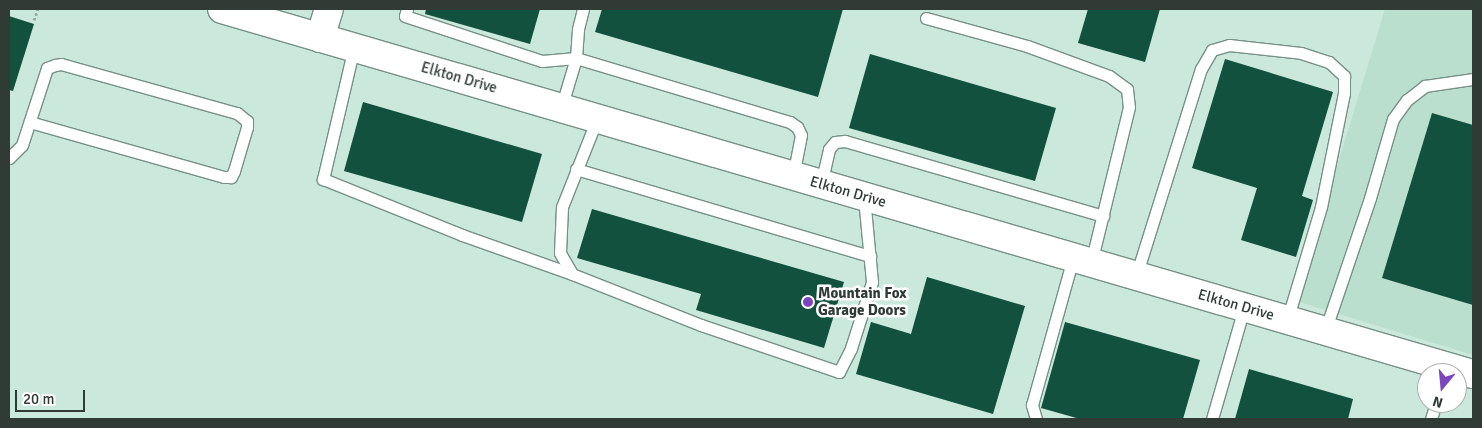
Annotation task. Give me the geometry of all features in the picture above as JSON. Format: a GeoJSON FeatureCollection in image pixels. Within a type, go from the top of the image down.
{"type":"FeatureCollection","features":[{"type":"Feature","properties":{"kind":"street","name":"Elkton Drive"},"geometry":{"type":"LineString","coordinates":[[222,9],[1325,331],[1427,363]]}},
{"type":"Feature","properties":{"kind":"street"},"geometry":{"type":"LineString","coordinates":[[320,38],[329,9]]}},
{"type":"Feature","properties":{"kind":"lane"},"geometry":{"type":"LineString","coordinates":[[407,9],[405,16],[542,61],[576,58],[790,122],[801,135],[793,176]]}},
{"type":"Feature","properties":{"kind":"lane"},"geometry":{"type":"LineString","coordinates":[[561,108],[576,58],[578,29],[583,9]]}},
{"type":"Feature","properties":{"kind":"lane"},"geometry":{"type":"LineString","coordinates":[[926,18],[1026,46],[1109,76],[1127,89],[1129,107],[1103,216],[1082,260],[1032,405],[1036,419]]}},
{"type":"Feature","properties":{"kind":"lane"},"geometry":{"type":"LineString","coordinates":[[1136,276],[1201,69],[1212,50],[1229,45],[1301,53],[1329,62],[1344,76],[1344,93],[1321,207],[1286,320]]}},
{"type":"Feature","properties":{"kind":"lane"},"geometry":{"type":"LineString","coordinates":[[354,47],[323,180],[462,235],[572,274],[701,325],[838,372],[851,348],[872,282],[864,197]]}},
{"type":"Feature","properties":{"kind":"lane"},"geometry":{"type":"LineString","coordinates":[[9,158],[22,145],[47,68],[62,64],[244,116],[248,127],[234,171],[231,176],[224,177],[30,122]]}},
{"type":"Feature","properties":{"kind":"lane"},"geometry":{"type":"LineString","coordinates":[[1325,331],[1370,198],[1393,120],[1407,100],[1425,86],[1473,80]]}},
{"type":"Feature","properties":{"kind":"lane"},"geometry":{"type":"LineString","coordinates":[[572,274],[560,253],[562,207],[597,119]]}},
{"type":"Feature","properties":{"kind":"lane"},"geometry":{"type":"LineString","coordinates":[[821,184],[829,149],[835,142],[845,141],[1103,216]]}},
{"type":"Feature","properties":{"kind":"lane"},"geometry":{"type":"LineString","coordinates":[[576,169],[870,256]]}},
{"type":"Feature","properties":{"kind":"lane"},"geometry":{"type":"LineString","coordinates":[[1212,419],[1244,308]]}},
{"type":"Feature","properties":{"kind":"path"},"geometry":{"type":"LineString","coordinates":[[34,20],[38,9]]}},
{"type":"Feature","properties":{"kind":"shaded area"},"geometry":{"type":"Polygon","coordinates":[[[1385,9],[1473,9],[1473,355],[1296,301],[1385,9]]]}},
{"type":"Feature","properties":{"kind":"building"},"geometry":{"type":"Polygon","coordinates":[[[426,9],[540,9],[530,44],[425,14],[426,9]]]}},
{"type":"Feature","properties":{"kind":"building"},"geometry":{"type":"Polygon","coordinates":[[[602,9],[843,9],[818,97],[595,32],[602,9]]]}},
{"type":"Feature","properties":{"kind":"building"},"geometry":{"type":"Polygon","coordinates":[[[1088,9],[1160,9],[1145,62],[1078,43],[1088,9]]]}},
{"type":"Feature","properties":{"kind":"building"},"geometry":{"type":"Polygon","coordinates":[[[9,16],[34,24],[13,91],[9,90],[9,16]]]}},
{"type":"Feature","properties":{"kind":"building"},"geometry":{"type":"Polygon","coordinates":[[[870,54],[1056,108],[1035,181],[849,128],[870,54]]]}},
{"type":"Feature","properties":{"kind":"building"},"geometry":{"type":"Polygon","coordinates":[[[1225,59],[1333,92],[1302,196],[1313,200],[1296,257],[1241,240],[1257,188],[1192,168],[1225,59]]]}},
{"type":"Feature","properties":{"kind":"building"},"geometry":{"type":"Polygon","coordinates":[[[363,102],[542,154],[522,222],[344,171],[363,102]]]}},
{"type":"Feature","properties":{"kind":"building"},"geometry":{"type":"Polygon","coordinates":[[[1432,113],[1473,125],[1473,305],[1382,278],[1432,113]]]}},
{"type":"Feature","properties":{"kind":"building"},"geometry":{"type":"Polygon","coordinates":[[[592,209],[844,282],[824,348],[696,310],[701,294],[577,258],[592,209]]]}},
{"type":"Feature","properties":{"kind":"building"},"geometry":{"type":"Polygon","coordinates":[[[927,277],[1025,306],[993,414],[856,374],[871,322],[911,334],[927,277]]]}},
{"type":"Feature","properties":{"kind":"building"},"geometry":{"type":"Polygon","coordinates":[[[1065,322],[1200,360],[1183,419],[1080,419],[1041,408],[1065,322]]]}},
{"type":"Feature","properties":{"kind":"building"},"geometry":{"type":"Polygon","coordinates":[[[1249,369],[1353,399],[1348,419],[1235,419],[1249,369]]]}},
{"type":"Feature","properties":{"kind":"place","name":"Mountain Fox Garage Doors"},"geometry":{"type":"Point","coordinates":[808,302]}}]}
